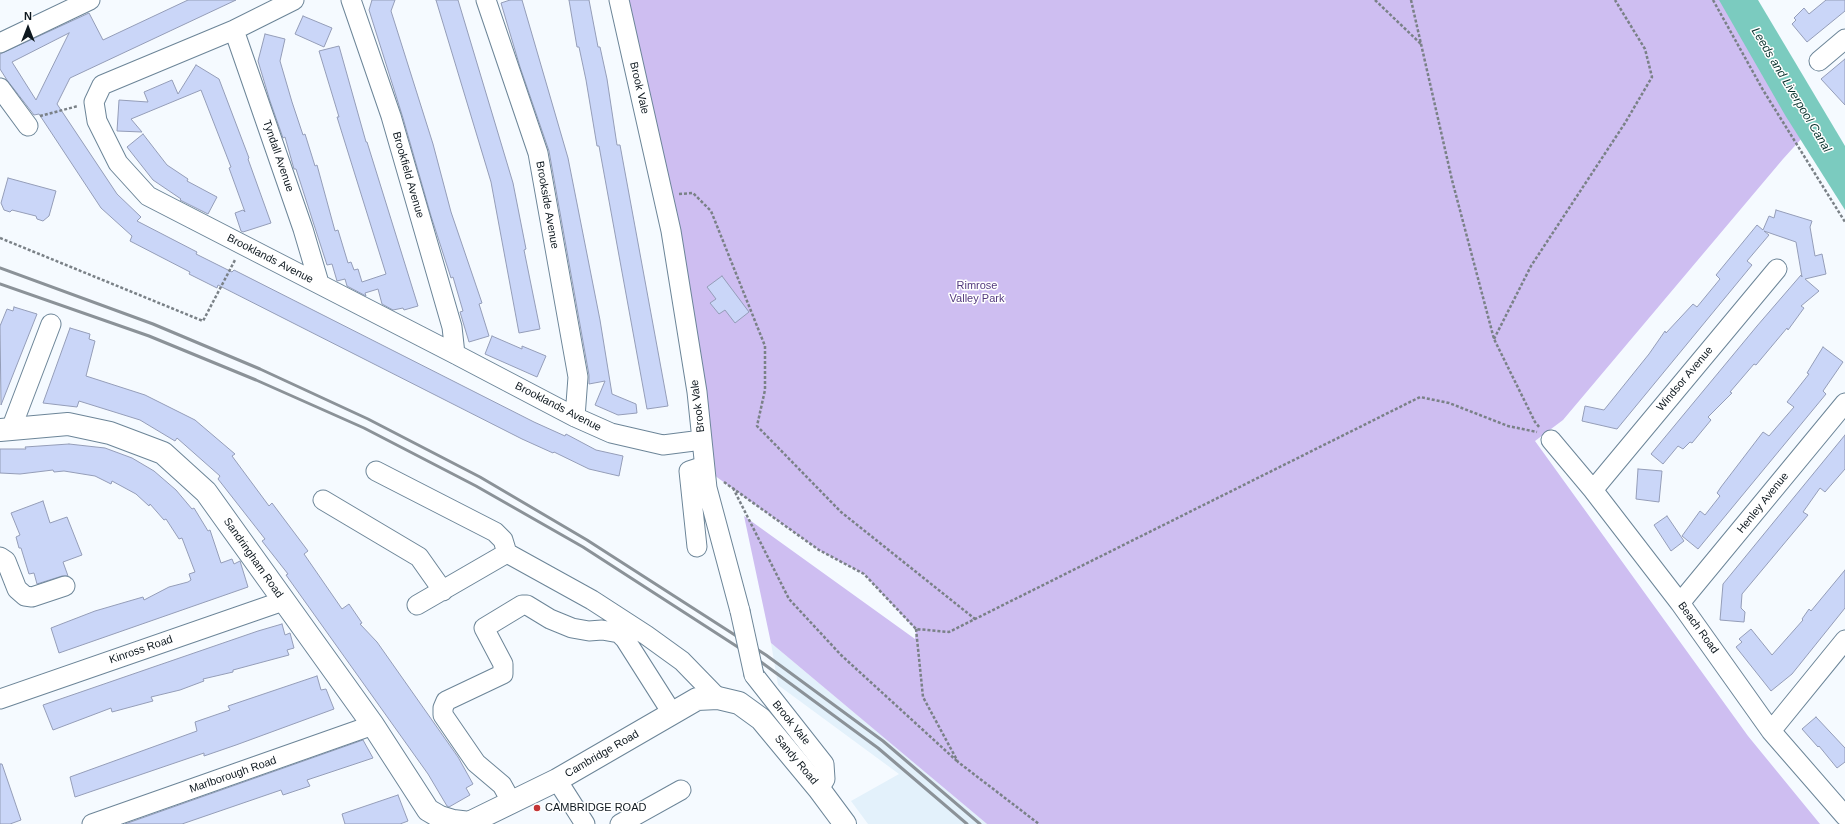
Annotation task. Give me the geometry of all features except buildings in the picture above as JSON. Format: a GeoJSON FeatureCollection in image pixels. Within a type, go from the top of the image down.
{"type":"FeatureCollection","features":[{"type":"Feature","properties":{"kind":"main road","name":"Sandringham Road"},"geometry":{"type":"LineString","coordinates":[[5,430],[68,424],[110,433],[163,453],[206,492],[373,725],[428,817],[440,817],[469,823]]}},
{"type":"Feature","properties":{"kind":"main road","name":"Cambridge Road"},"geometry":{"type":"LineString","coordinates":[[469,823],[556,780],[697,699],[718,698],[739,703]]}},
{"type":"Feature","properties":{"kind":"main road","name":"Sandy Road"},"geometry":{"type":"LineString","coordinates":[[739,703],[760,719],[819,788],[845,824]]}},
{"type":"Feature","properties":{"kind":"street"},"geometry":{"type":"LineString","coordinates":[[94,102],[102,85],[234,30],[294,0]]}},
{"type":"Feature","properties":{"kind":"street","name":"Brookfield Avenue"},"geometry":{"type":"LineString","coordinates":[[351,0],[391,116],[452,327],[455,354]]}},
{"type":"Feature","properties":{"kind":"street","name":"Brookside Avenue"},"geometry":{"type":"LineString","coordinates":[[486,0],[538,153],[578,377],[575,417]]}},
{"type":"Feature","properties":{"kind":"street","name":"Brook Vale"},"geometry":{"type":"LineString","coordinates":[[619,0],[664,195],[697,392],[707,488],[731,575],[754,675],[824,764],[825,779],[819,788]]}},
{"type":"Feature","properties":{"kind":"street"},"geometry":{"type":"LineString","coordinates":[[0,43],[94,3]]}},
{"type":"Feature","properties":{"kind":"street","name":"Tyndall Avenue"},"geometry":{"type":"LineString","coordinates":[[234,30],[303,229],[319,283]]}},
{"type":"Feature","properties":{"kind":"street"},"geometry":{"type":"LineString","coordinates":[[1818,61],[1845,39]]}},
{"type":"Feature","properties":{"kind":"street"},"geometry":{"type":"LineString","coordinates":[[0,88],[26,123]]}},
{"type":"Feature","properties":{"kind":"street","name":"Brooklands Avenue"},"geometry":{"type":"LineString","coordinates":[[94,102],[97,121],[118,162],[148,196],[243,246],[319,283],[575,417],[611,433],[663,444],[702,440]]}},
{"type":"Feature","properties":{"kind":"street","name":"Windsor Avenue"},"geometry":{"type":"LineString","coordinates":[[1593,490],[1777,269]]}},
{"type":"Feature","properties":{"kind":"street"},"geometry":{"type":"LineString","coordinates":[[5,430],[51,324]]}},
{"type":"Feature","properties":{"kind":"street","name":"Henley Avenue"},"geometry":{"type":"LineString","coordinates":[[1680,603],[1845,403]]}},
{"type":"Feature","properties":{"kind":"street","name":"Beach Road"},"geometry":{"type":"LineString","coordinates":[[1551,440],[1593,490],[1680,603],[1771,731],[1845,816]]}},
{"type":"Feature","properties":{"kind":"street"},"geometry":{"type":"LineString","coordinates":[[697,547],[689,471],[704,466]]}},
{"type":"Feature","properties":{"kind":"street"},"geometry":{"type":"LineString","coordinates":[[376,471],[495,532],[503,540],[507,553],[579,592],[646,635],[682,661],[718,698]]}},
{"type":"Feature","properties":{"kind":"street"},"geometry":{"type":"LineString","coordinates":[[323,500],[419,557],[443,591]]}},
{"type":"Feature","properties":{"kind":"street"},"geometry":{"type":"LineString","coordinates":[[417,605],[507,553]]}},
{"type":"Feature","properties":{"kind":"street"},"geometry":{"type":"LineString","coordinates":[[0,557],[6,561],[17,589],[25,596],[32,597],[65,586]]}},
{"type":"Feature","properties":{"kind":"street","name":"Kinross Road"},"geometry":{"type":"LineString","coordinates":[[0,699],[283,601]]}},
{"type":"Feature","properties":{"kind":"street"},"geometry":{"type":"LineString","coordinates":[[512,803],[502,785],[476,764],[443,715],[443,708],[446,701],[503,674],[503,664],[484,628],[522,605],[527,605],[550,619],[572,628],[619,633],[626,639],[672,713]]}},
{"type":"Feature","properties":{"kind":"street"},"geometry":{"type":"LineString","coordinates":[[1771,731],[1845,640]]}},
{"type":"Feature","properties":{"kind":"street","name":"Marlborough Road"},"geometry":{"type":"LineString","coordinates":[[92,824],[373,725]]}},
{"type":"Feature","properties":{"kind":"street"},"geometry":{"type":"LineString","coordinates":[[556,780],[585,824]]}},
{"type":"Feature","properties":{"kind":"street"},"geometry":{"type":"LineString","coordinates":[[620,824],[681,790]]}},
{"type":"Feature","properties":{"kind":"path"},"geometry":{"type":"LineString","coordinates":[[1375,0],[1422,44]]}},
{"type":"Feature","properties":{"kind":"path"},"geometry":{"type":"LineString","coordinates":[[916,629],[949,632],[1420,397],[1449,403],[1508,426],[1537,432],[1541,430],[1535,422],[1494,339],[1452,180],[1411,0]]}},
{"type":"Feature","properties":{"kind":"path"},"geometry":{"type":"LineString","coordinates":[[1494,339],[1531,266],[1625,123],[1652,77],[1645,49],[1615,0]]}},
{"type":"Feature","properties":{"kind":"path"},"geometry":{"type":"LineString","coordinates":[[1713,0],[1763,90],[1845,222]]}},
{"type":"Feature","properties":{"kind":"path"},"geometry":{"type":"LineString","coordinates":[[26,123],[94,102]]}},
{"type":"Feature","properties":{"kind":"path"},"geometry":{"type":"LineString","coordinates":[[664,195],[693,193],[711,211],[714,218],[765,346],[765,390],[757,426],[841,512],[976,619]]}},
{"type":"Feature","properties":{"kind":"path"},"geometry":{"type":"LineString","coordinates":[[0,238],[203,320],[243,246]]}},
{"type":"Feature","properties":{"kind":"path"},"geometry":{"type":"LineString","coordinates":[[704,466],[732,488],[819,550],[864,574],[916,629],[923,697],[958,762]]}},
{"type":"Feature","properties":{"kind":"path"},"geometry":{"type":"LineString","coordinates":[[732,488],[789,599],[841,655],[958,762],[1039,824]]}},
{"type":"Feature","properties":{"kind":"shaded area"},"geometry":{"type":"Polygon","coordinates":[[[771,643],[987,824],[868,824],[851,801],[899,774],[778,685],[771,643]]]}},
{"type":"Feature","properties":{"kind":"green space","name":"Rimrose Valley Park"},"geometry":{"type":"Polygon","coordinates":[[[619,0],[1739,0],[1812,127],[1783,159],[1563,420],[1535,441],[1748,736],[1820,824],[987,824],[771,643],[744,516],[915,639],[916,630],[864,574],[819,550],[718,478],[704,466],[697,392],[619,0]]]}},
{"type":"Feature","properties":{"kind":"water","name":"Leeds and Liverpool Canal"},"geometry":{"type":"Polygon","coordinates":[[[1719,0],[1758,0],[1845,146],[1845,210],[1785,115],[1719,0]]]}},
{"type":"Feature","properties":{"kind":"railway"},"geometry":{"type":"LineString","coordinates":[[0,268],[153,324],[260,369],[368,419],[480,477],[587,540],[766,655],[883,741],[980,824]]}},
{"type":"Feature","properties":{"kind":"railway"},"geometry":{"type":"LineString","coordinates":[[0,284],[149,336],[256,380],[364,428],[476,486],[583,547],[761,662],[878,748],[967,824]]}},
{"type":"Feature","properties":{"kind":"place","name":"CAMBRIDGE ROAD"},"geometry":{"type":"Point","coordinates":[537,808]}}]}
